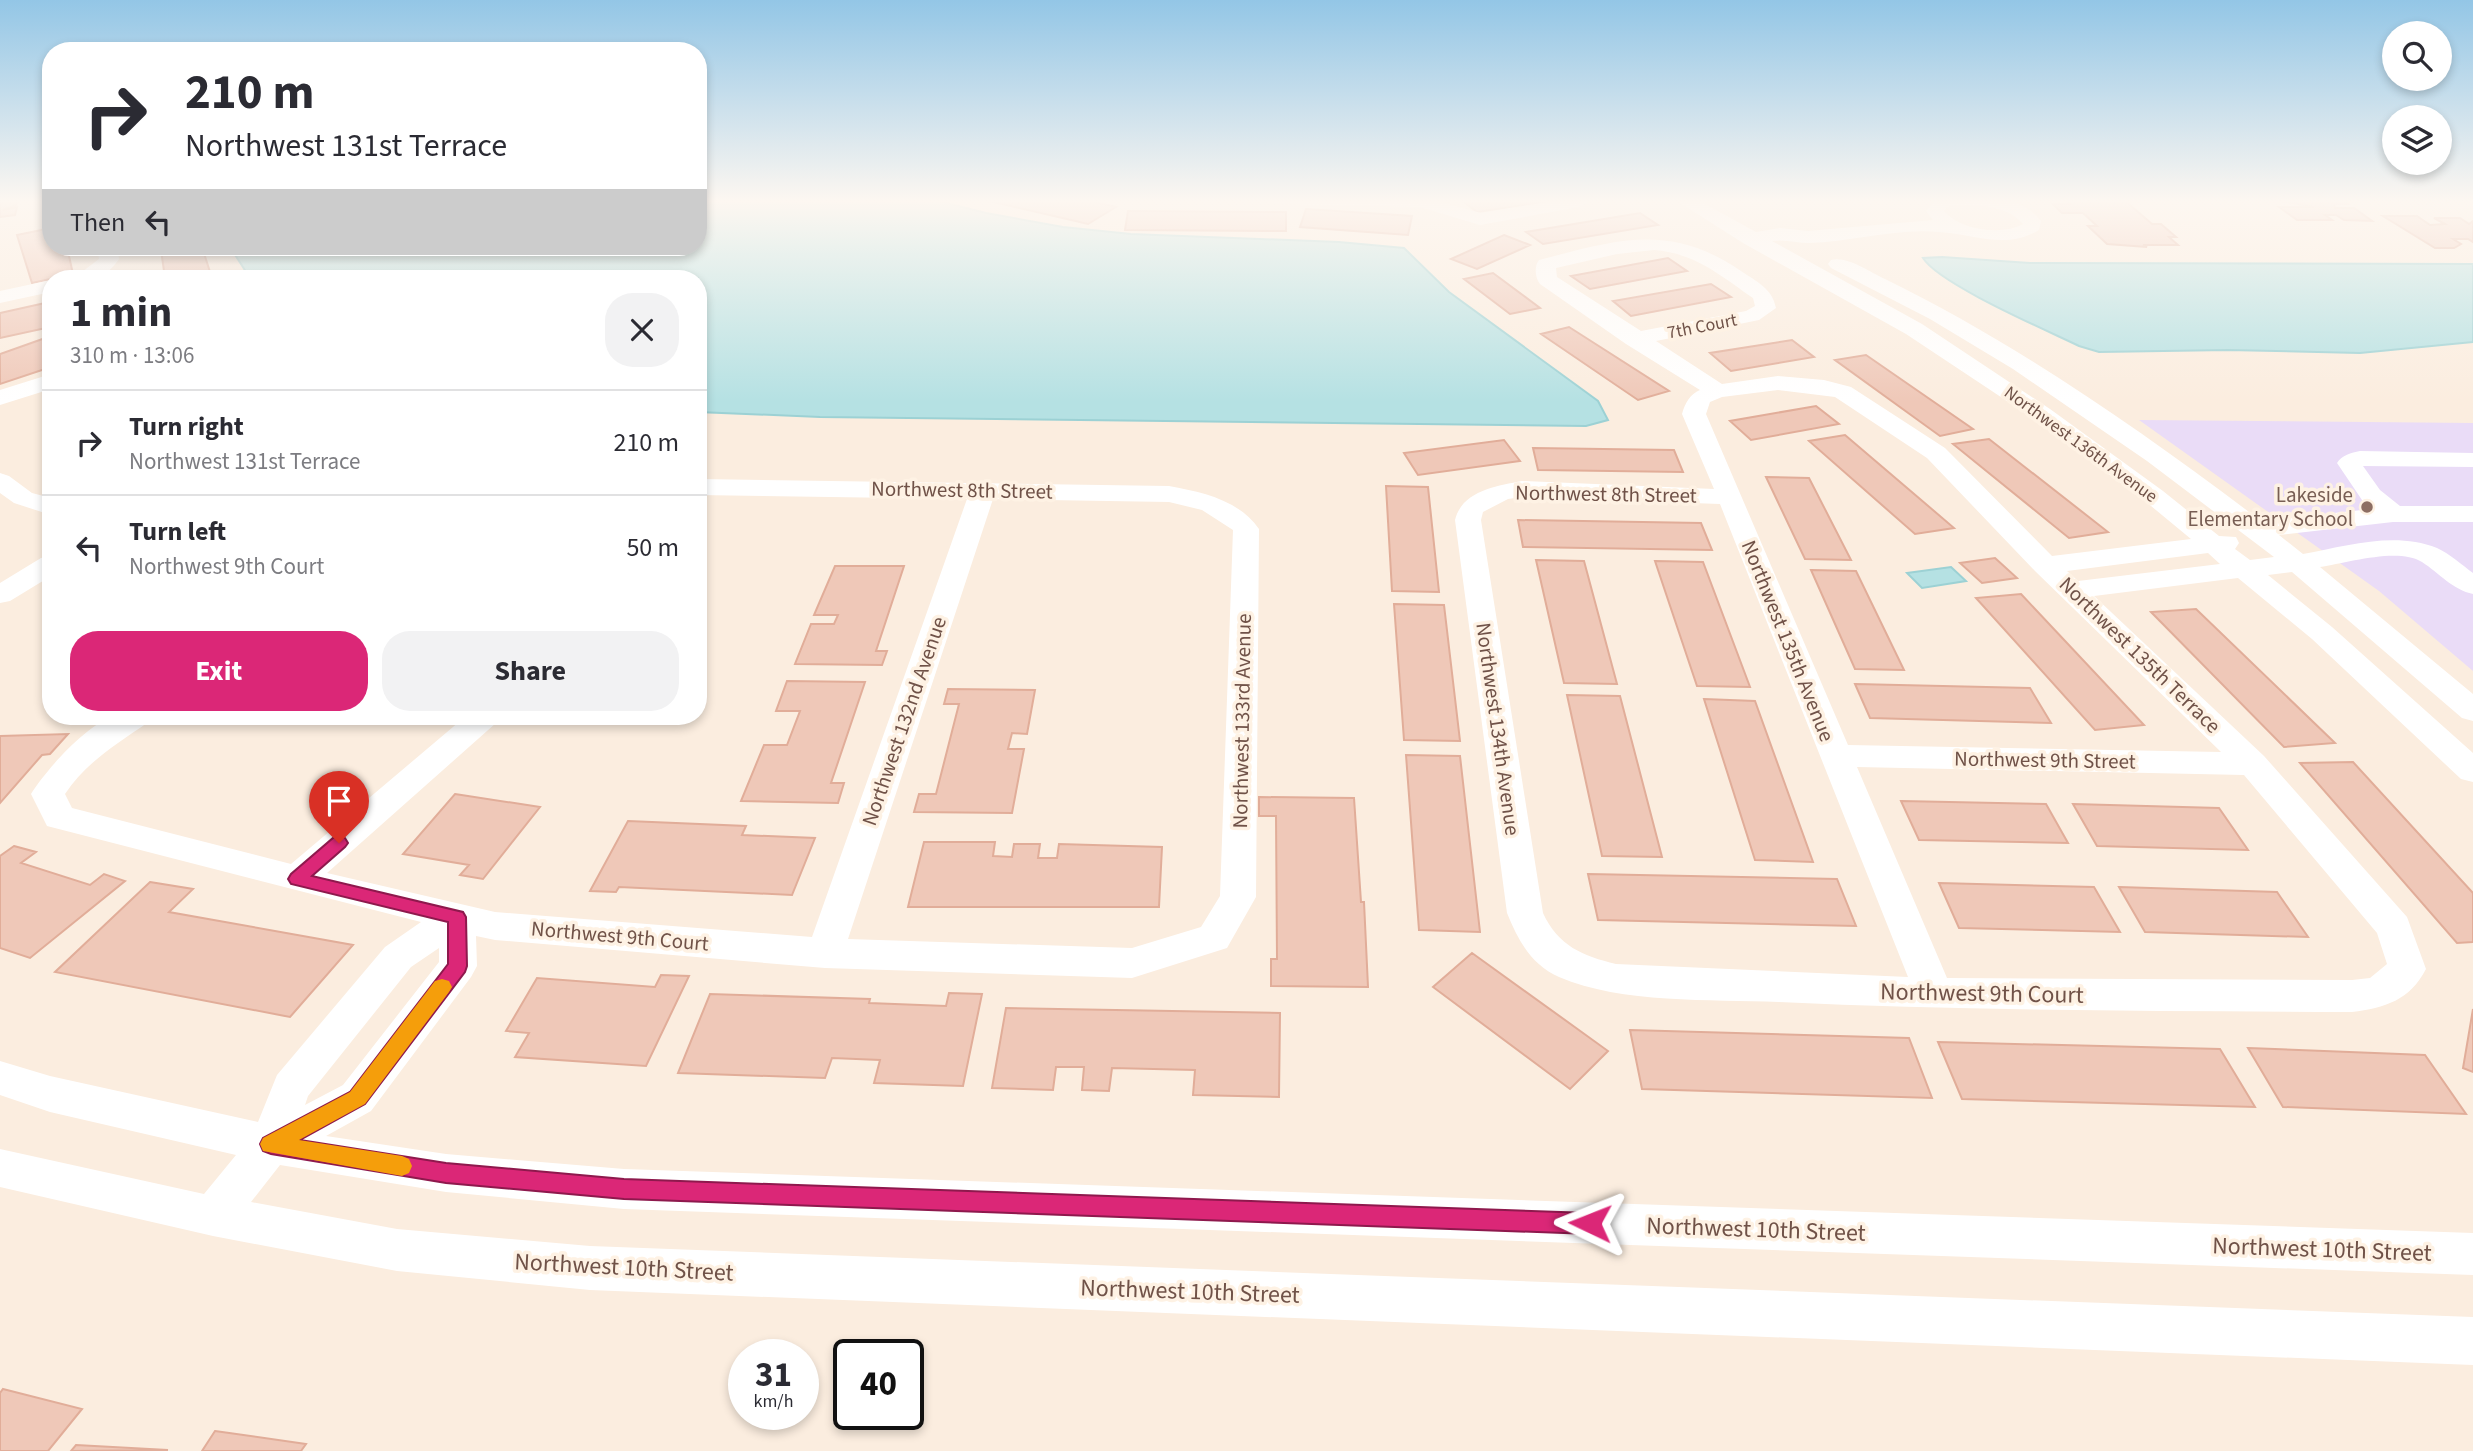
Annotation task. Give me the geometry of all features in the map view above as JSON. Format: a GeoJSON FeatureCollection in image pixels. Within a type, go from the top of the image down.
{"type":"FeatureCollection","features":[{"type":"Feature","properties":{"kind":"street","name":"7th Court"},"geometry":{"type":"LineString","coordinates":[[1546,267],[1547,280],[1634,339],[1752,316],[1766,308],[1763,295],[1718,267]]}},
{"type":"Feature","properties":{"kind":"street","name":"Northwest 136th Avenue"},"geometry":{"type":"LineString","coordinates":[[1799,267],[1935,343],[2042,414],[2154,496],[2244,568],[2393,695],[2473,771]]}},
{"type":"Feature","properties":{"kind":"street","name":"Northwest 136th Avenue"},"geometry":{"type":"LineString","coordinates":[[1844,267],[1950,321],[2085,407],[2202,489],[2378,627],[2473,711]]}},
{"type":"Feature","properties":{"kind":"street"},"geometry":{"type":"LineString","coordinates":[[0,297],[42,288]]}},
{"type":"Feature","properties":{"kind":"street"},"geometry":{"type":"LineString","coordinates":[[1634,339],[1718,391]]}},
{"type":"Feature","properties":{"kind":"street","name":"Northwest 135th Terrace"},"geometry":{"type":"LineString","coordinates":[[1718,391],[1778,383],[1824,387],[1843,392],[1936,453],[2045,565],[2253,764],[2395,927],[2407,969]]}},
{"type":"Feature","properties":{"kind":"street"},"geometry":{"type":"LineString","coordinates":[[0,398],[42,384]]}},
{"type":"Feature","properties":{"kind":"street","name":"Northwest 135th Avenue"},"geometry":{"type":"LineString","coordinates":[[1718,391],[1702,397],[1694,414],[1934,993]]}},
{"type":"Feature","properties":{"kind":"street"},"geometry":{"type":"LineString","coordinates":[[2393,514],[2371,495],[2349,463],[2360,458],[2473,460]]}},
{"type":"Feature","properties":{"kind":"street"},"geometry":{"type":"LineString","coordinates":[[0,481],[23,498],[42,504]]}},
{"type":"Feature","properties":{"kind":"street","name":"Northwest 8th Street"},"geometry":{"type":"LineString","coordinates":[[1484,499],[1522,489],[1729,497]]}},
{"type":"Feature","properties":{"kind":"street","name":"Northwest 8th Street"},"geometry":{"type":"LineString","coordinates":[[707,493],[983,490],[1169,494],[1190,497],[1223,509]]}},
{"type":"Feature","properties":{"kind":"street","name":"Northwest 132nd Avenue"},"geometry":{"type":"LineString","coordinates":[[825,953],[983,490]]}},
{"type":"Feature","properties":{"kind":"street","name":"Northwest 134th Avenue"},"geometry":{"type":"LineString","coordinates":[[1484,499],[1471,508],[1468,520],[1525,913],[1533,936],[1553,956]]}},
{"type":"Feature","properties":{"kind":"street","name":"Northwest 133rd Avenue"},"geometry":{"type":"LineString","coordinates":[[1214,938],[1238,897],[1246,529],[1237,518],[1223,509]]}},
{"type":"Feature","properties":{"kind":"street"},"geometry":{"type":"LineString","coordinates":[[2045,565],[2214,544],[2393,514],[2473,514]]}},
{"type":"Feature","properties":{"kind":"street"},"geometry":{"type":"LineString","coordinates":[[2073,590],[2296,563],[2380,549],[2409,548],[2430,555],[2473,586]]}},
{"type":"Feature","properties":{"kind":"street"},"geometry":{"type":"LineString","coordinates":[[0,595],[42,569]]}},
{"type":"Feature","properties":{"kind":"street","name":"Northwest 9th Court"},"geometry":{"type":"LineString","coordinates":[[123,725],[80,755],[58,778],[48,794],[59,817],[297,879],[495,926],[825,953],[1132,963],[1214,938]]}},
{"type":"Feature","properties":{"kind":"street"},"geometry":{"type":"LineString","coordinates":[[297,879],[475,725]]}},
{"type":"Feature","properties":{"kind":"street","name":"Northwest 9th Street"},"geometry":{"type":"LineString","coordinates":[[1836,756],[2253,764]]}},
{"type":"Feature","properties":{"kind":"street"},"geometry":{"type":"LineString","coordinates":[[271,1144],[358,1098],[458,966],[457,917]]}},
{"type":"Feature","properties":{"kind":"street"},"geometry":{"type":"LineString","coordinates":[[213,1216],[271,1144],[291,1087],[398,957],[457,917]]}},
{"type":"Feature","properties":{"kind":"street","name":"Northwest 9th Court"},"geometry":{"type":"LineString","coordinates":[[1553,956],[1582,971],[1616,979],[1934,993],[2352,996],[2379,993],[2407,969]]}},
{"type":"Feature","properties":{"kind":"street","name":"Northwest 10th Street"},"geometry":{"type":"LineString","coordinates":[[0,1079],[50,1094],[271,1144],[446,1173],[624,1189],[2473,1254]]}},
{"type":"Feature","properties":{"kind":"street","name":"Northwest 10th Street"},"geometry":{"type":"LineString","coordinates":[[0,1168],[213,1216],[397,1250],[590,1268],[2473,1341]]}},
{"type":"Feature","properties":{"kind":"shaded area","name":"Lakeside Elementary School"},"geometry":{"type":"Polygon","coordinates":[[[2139,420],[2473,423],[2473,671],[2379,591],[2139,420]]]}},
{"type":"Feature","properties":{"kind":"water"},"geometry":{"type":"Polygon","coordinates":[[[243,267],[1423,267],[1449,292],[1598,401],[1608,420],[1586,426],[820,417],[707,412],[707,270],[245,270],[243,267]]]}},
{"type":"Feature","properties":{"kind":"water"},"geometry":{"type":"Polygon","coordinates":[[[1931,267],[2473,267],[2473,342],[2360,353],[2228,350],[2099,352],[2079,346],[2019,318],[1931,267]]]}},
{"type":"Feature","properties":{"kind":"water"},"geometry":{"type":"Polygon","coordinates":[[[1951,567],[1966,581],[1922,588],[1907,573],[1951,567]]]}},
{"type":"Feature","properties":{"kind":"building"},"geometry":{"type":"Polygon","coordinates":[[[27,267],[71,267],[72,270],[42,270],[42,281],[32,283],[27,267]]]}},
{"type":"Feature","properties":{"kind":"building"},"geometry":{"type":"Polygon","coordinates":[[[163,267],[208,267],[209,270],[164,270],[163,267]]]}},
{"type":"Feature","properties":{"kind":"building"},"geometry":{"type":"Polygon","coordinates":[[[1621,267],[1681,267],[1687,271],[1590,289],[1571,276],[1621,267]]]}},
{"type":"Feature","properties":{"kind":"building"},"geometry":{"type":"Polygon","coordinates":[[[1493,273],[1540,308],[1510,314],[1464,279],[1493,273]]]}},
{"type":"Feature","properties":{"kind":"building"},"geometry":{"type":"Polygon","coordinates":[[[1711,284],[1731,297],[1631,316],[1613,301],[1711,284]]]}},
{"type":"Feature","properties":{"kind":"building"},"geometry":{"type":"Polygon","coordinates":[[[42,304],[42,329],[0,338],[0,313],[42,304]]]}},
{"type":"Feature","properties":{"kind":"building"},"geometry":{"type":"Polygon","coordinates":[[[1569,327],[1669,391],[1638,400],[1541,334],[1569,327]]]}},
{"type":"Feature","properties":{"kind":"building"},"geometry":{"type":"Polygon","coordinates":[[[42,339],[42,370],[0,384],[0,354],[42,339]]]}},
{"type":"Feature","properties":{"kind":"building"},"geometry":{"type":"Polygon","coordinates":[[[1792,340],[1814,357],[1731,371],[1710,353],[1792,340]]]}},
{"type":"Feature","properties":{"kind":"building"},"geometry":{"type":"Polygon","coordinates":[[[1866,355],[1973,429],[1940,436],[1835,360],[1866,355]]]}},
{"type":"Feature","properties":{"kind":"building"},"geometry":{"type":"Polygon","coordinates":[[[1816,406],[1839,424],[1751,440],[1730,421],[1816,406]]]}},
{"type":"Feature","properties":{"kind":"building"},"geometry":{"type":"Polygon","coordinates":[[[1845,435],[1954,528],[1915,534],[1809,441],[1845,435]]]}},
{"type":"Feature","properties":{"kind":"building"},"geometry":{"type":"Polygon","coordinates":[[[1989,439],[2108,532],[2069,538],[1953,444],[1989,439]]]}},
{"type":"Feature","properties":{"kind":"building"},"geometry":{"type":"Polygon","coordinates":[[[1504,440],[1520,461],[1418,475],[1404,453],[1504,440]]]}},
{"type":"Feature","properties":{"kind":"building"},"geometry":{"type":"Polygon","coordinates":[[[1533,448],[1674,450],[1683,472],[1538,470],[1533,448]]]}},
{"type":"Feature","properties":{"kind":"building"},"geometry":{"type":"Polygon","coordinates":[[[1766,477],[1809,478],[1851,560],[1805,559],[1766,477]]]}},
{"type":"Feature","properties":{"kind":"building"},"geometry":{"type":"Polygon","coordinates":[[[1386,486],[1428,487],[1439,592],[1392,591],[1386,486]]]}},
{"type":"Feature","properties":{"kind":"building"},"geometry":{"type":"Polygon","coordinates":[[[1518,520],[1701,523],[1712,550],[1523,547],[1518,520]]]}},
{"type":"Feature","properties":{"kind":"building"},"geometry":{"type":"Polygon","coordinates":[[[1995,558],[2017,578],[1982,583],[1960,563],[1995,558]]]}},
{"type":"Feature","properties":{"kind":"building"},"geometry":{"type":"Polygon","coordinates":[[[1536,560],[1584,561],[1617,684],[1564,683],[1536,560]]]}},
{"type":"Feature","properties":{"kind":"building"},"geometry":{"type":"Polygon","coordinates":[[[1655,561],[1703,562],[1750,687],[1697,686],[1655,561]]]}},
{"type":"Feature","properties":{"kind":"building"},"geometry":{"type":"Polygon","coordinates":[[[835,566],[904,566],[876,651],[887,651],[882,665],[795,664],[811,624],[834,624],[838,615],[814,615],[835,566]]]}},
{"type":"Feature","properties":{"kind":"building"},"geometry":{"type":"Polygon","coordinates":[[[1811,570],[1856,571],[1904,670],[1855,669],[1811,570]]]}},
{"type":"Feature","properties":{"kind":"building"},"geometry":{"type":"Polygon","coordinates":[[[2021,594],[2144,725],[2095,730],[1976,598],[2021,594]]]}},
{"type":"Feature","properties":{"kind":"building"},"geometry":{"type":"Polygon","coordinates":[[[1394,604],[1444,605],[1460,741],[1404,740],[1394,604]]]}},
{"type":"Feature","properties":{"kind":"building"},"geometry":{"type":"Polygon","coordinates":[[[2196,609],[2335,743],[2284,747],[2151,612],[2196,609]]]}},
{"type":"Feature","properties":{"kind":"building"},"geometry":{"type":"Polygon","coordinates":[[[787,681],[865,682],[831,783],[844,783],[838,803],[741,801],[764,745],[787,745],[800,711],[776,711],[787,681]]]}},
{"type":"Feature","properties":{"kind":"building"},"geometry":{"type":"Polygon","coordinates":[[[1855,684],[2030,688],[2051,723],[1870,718],[1855,684]]]}},
{"type":"Feature","properties":{"kind":"building"},"geometry":{"type":"Polygon","coordinates":[[[948,689],[1035,690],[1027,734],[1012,733],[1008,749],[1024,749],[1012,813],[914,812],[919,794],[936,794],[959,704],[944,704],[948,689]]]}},
{"type":"Feature","properties":{"kind":"building"},"geometry":{"type":"Polygon","coordinates":[[[1567,695],[1620,696],[1662,857],[1602,856],[1567,695]]]}},
{"type":"Feature","properties":{"kind":"building"},"geometry":{"type":"Polygon","coordinates":[[[1704,699],[1755,701],[1813,862],[1755,860],[1704,699]]]}},
{"type":"Feature","properties":{"kind":"building"},"geometry":{"type":"Polygon","coordinates":[[[68,734],[50,754],[42,755],[0,803],[0,736],[68,734]]]}},
{"type":"Feature","properties":{"kind":"building"},"geometry":{"type":"Polygon","coordinates":[[[1406,755],[1460,756],[1480,932],[1419,930],[1406,755]]]}},
{"type":"Feature","properties":{"kind":"building"},"geometry":{"type":"Polygon","coordinates":[[[2353,762],[2473,893],[2473,942],[2457,943],[2300,763],[2353,762]]]}},
{"type":"Feature","properties":{"kind":"building"},"geometry":{"type":"Polygon","coordinates":[[[455,794],[540,807],[483,879],[460,875],[469,865],[403,854],[455,794]]]}},
{"type":"Feature","properties":{"kind":"building"},"geometry":{"type":"Polygon","coordinates":[[[1259,797],[1354,798],[1361,902],[1364,902],[1368,987],[1271,986],[1271,959],[1277,959],[1276,816],[1259,816],[1259,797]]]}},
{"type":"Feature","properties":{"kind":"building"},"geometry":{"type":"Polygon","coordinates":[[[1901,801],[2046,804],[2068,843],[1919,840],[1901,801]]]}},
{"type":"Feature","properties":{"kind":"building"},"geometry":{"type":"Polygon","coordinates":[[[2073,804],[2219,808],[2248,850],[2097,846],[2073,804]]]}},
{"type":"Feature","properties":{"kind":"building"},"geometry":{"type":"Polygon","coordinates":[[[628,821],[746,826],[742,835],[815,838],[792,895],[619,887],[616,892],[590,891],[628,821]]]}},
{"type":"Feature","properties":{"kind":"building"},"geometry":{"type":"Polygon","coordinates":[[[924,842],[995,842],[993,856],[1012,857],[1014,844],[1040,844],[1038,858],[1057,858],[1059,844],[1162,847],[1159,907],[908,907],[924,842]]]}},
{"type":"Feature","properties":{"kind":"building"},"geometry":{"type":"Polygon","coordinates":[[[14,846],[36,852],[21,863],[90,885],[104,874],[125,881],[30,958],[0,948],[0,856],[14,846]]]}},
{"type":"Feature","properties":{"kind":"building"},"geometry":{"type":"Polygon","coordinates":[[[1588,874],[1837,879],[1856,926],[1598,920],[1588,874]]]}},
{"type":"Feature","properties":{"kind":"building"},"geometry":{"type":"Polygon","coordinates":[[[150,882],[193,889],[169,912],[353,945],[290,1017],[55,972],[150,882]]]}},
{"type":"Feature","properties":{"kind":"building"},"geometry":{"type":"Polygon","coordinates":[[[1939,883],[2094,887],[2120,932],[1959,928],[1939,883]]]}},
{"type":"Feature","properties":{"kind":"building"},"geometry":{"type":"Polygon","coordinates":[[[2119,887],[2277,892],[2308,937],[2145,932],[2119,887]]]}},
{"type":"Feature","properties":{"kind":"building"},"geometry":{"type":"Polygon","coordinates":[[[1472,953],[1608,1051],[1570,1089],[1433,987],[1472,953]]]}},
{"type":"Feature","properties":{"kind":"building"},"geometry":{"type":"Polygon","coordinates":[[[661,975],[689,976],[646,1066],[515,1057],[529,1033],[506,1031],[537,978],[655,987],[661,975]]]}},
{"type":"Feature","properties":{"kind":"building"},"geometry":{"type":"Polygon","coordinates":[[[949,993],[982,994],[963,1086],[874,1083],[880,1060],[832,1058],[825,1078],[678,1073],[710,994],[870,999],[869,1003],[946,1006],[949,993]]]}},
{"type":"Feature","properties":{"kind":"building"},"geometry":{"type":"Polygon","coordinates":[[[1006,1008],[1280,1013],[1279,1097],[1193,1095],[1195,1070],[1112,1068],[1109,1091],[1082,1090],[1084,1067],[1056,1067],[1053,1090],[992,1088],[1006,1008]]]}},
{"type":"Feature","properties":{"kind":"building"},"geometry":{"type":"Polygon","coordinates":[[[2473,1009],[2473,1072],[2463,1068],[2473,1009]]]}},
{"type":"Feature","properties":{"kind":"building"},"geometry":{"type":"Polygon","coordinates":[[[1630,1030],[1909,1038],[1932,1098],[1642,1089],[1630,1030]]]}},
{"type":"Feature","properties":{"kind":"building"},"geometry":{"type":"Polygon","coordinates":[[[1938,1042],[2220,1049],[2255,1107],[1962,1099],[1938,1042]]]}},
{"type":"Feature","properties":{"kind":"building"},"geometry":{"type":"Polygon","coordinates":[[[2248,1048],[2425,1055],[2466,1114],[2283,1107],[2248,1048]]]}},
{"type":"Feature","properties":{"kind":"building"},"geometry":{"type":"Polygon","coordinates":[[[3,1389],[82,1409],[48,1451],[0,1451],[0,1393],[3,1389]]]}},
{"type":"Feature","properties":{"kind":"building"},"geometry":{"type":"Polygon","coordinates":[[[215,1431],[306,1444],[301,1451],[202,1451],[215,1431]]]}},
{"type":"Feature","properties":{"kind":"building"},"geometry":{"type":"Polygon","coordinates":[[[76,1445],[168,1450],[71,1451],[76,1445]]]}},
{"type":"Feature","properties":{"kind":"slow traffic"},"geometry":{"type":"LineString","coordinates":[[402,1166],[271,1144],[358,1098],[442,987]]}},
{"type":"Feature","properties":{"kind":"place","name":"Lakeside Elementary School"},"geometry":{"type":"Point","coordinates":[2367,507]}},
{"type":"Feature","properties":{"kind":"route"},"geometry":{"type":"LineString","coordinates":[[339,843],[297,879],[457,917],[458,966],[358,1098],[271,1144],[446,1173],[624,1189],[1590,1223]]}}]}
